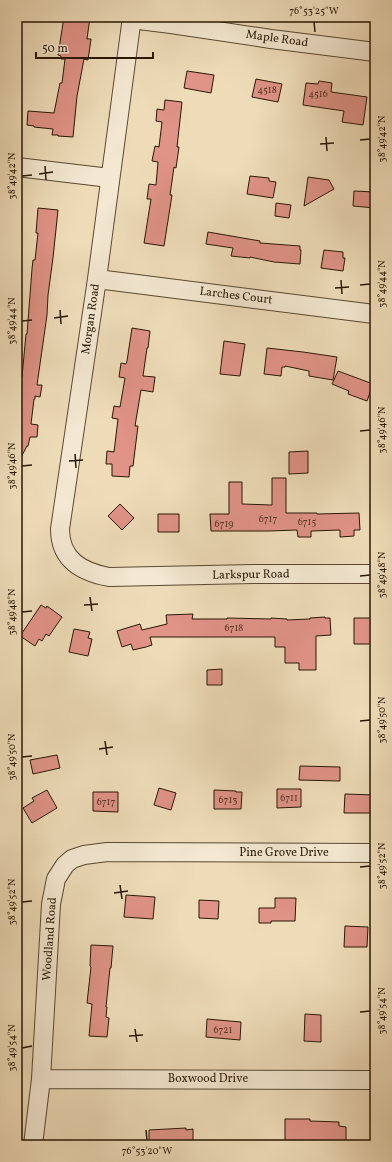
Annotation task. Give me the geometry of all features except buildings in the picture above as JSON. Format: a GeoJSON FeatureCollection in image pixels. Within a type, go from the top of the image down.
{"type":"FeatureCollection","features":[{"type":"Feature","properties":{"kind":"street","name":"Maple Road"},"geometry":{"type":"LineString","coordinates":[[132,18],[375,52]]}},
{"type":"Feature","properties":{"kind":"street","name":"Morgan Road"},"geometry":{"type":"LineString","coordinates":[[126,577],[109,577],[84,570],[75,564],[67,555],[62,546],[60,536],[97,279],[132,18]]}},
{"type":"Feature","properties":{"kind":"street"},"geometry":{"type":"LineString","coordinates":[[17,167],[110,178]]}},
{"type":"Feature","properties":{"kind":"street","name":"Larches Court"},"geometry":{"type":"LineString","coordinates":[[97,279],[374,314]]}},
{"type":"Feature","properties":{"kind":"street","name":"Larkspur Road"},"geometry":{"type":"LineString","coordinates":[[126,577],[253,574],[375,574]]}},
{"type":"Feature","properties":{"kind":"street","name":"Woodland Road"},"geometry":{"type":"LineString","coordinates":[[33,1145],[40,1079],[51,904],[56,879],[72,859],[84,855],[107,852],[192,852]]}},
{"type":"Feature","properties":{"kind":"street","name":"Pine Grove Drive"},"geometry":{"type":"LineString","coordinates":[[192,852],[375,853]]}},
{"type":"Feature","properties":{"kind":"street","name":"Boxwood Drive"},"geometry":{"type":"LineString","coordinates":[[40,1079],[375,1080]]}}]}
